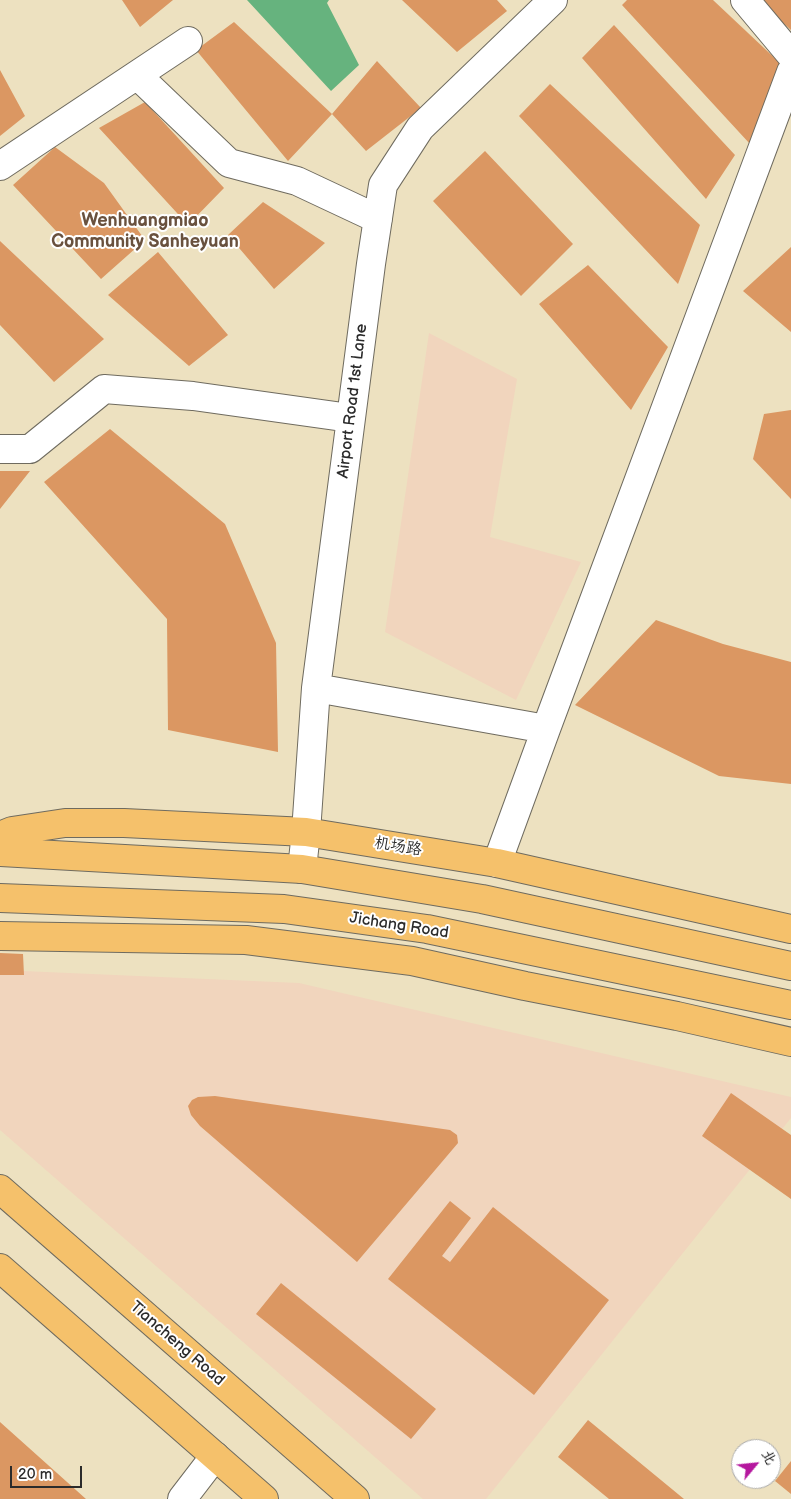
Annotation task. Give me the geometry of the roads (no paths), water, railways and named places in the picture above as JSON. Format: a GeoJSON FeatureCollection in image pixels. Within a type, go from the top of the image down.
{"type":"FeatureCollection","features":[{"type":"Feature","properties":{"kind":"main road","name":"机场路"},"geometry":{"type":"LineString","coordinates":[[0,836],[12,831],[65,823],[124,823],[306,832],[497,863],[791,929]]}},
{"type":"Feature","properties":{"kind":"main road"},"geometry":{"type":"LineString","coordinates":[[0,852],[302,869],[482,899],[791,966]]}},
{"type":"Feature","properties":{"kind":"main road","name":"Jichang Road"},"geometry":{"type":"LineString","coordinates":[[0,898],[284,909],[426,929],[791,1005]]}},
{"type":"Feature","properties":{"kind":"main road"},"geometry":{"type":"LineString","coordinates":[[0,936],[246,940],[412,961],[677,1016],[791,1042]]}},
{"type":"Feature","properties":{"kind":"main road","name":"Tiancheng Road"},"geometry":{"type":"LineString","coordinates":[[0,1189],[355,1499]]}},
{"type":"Feature","properties":{"kind":"main road"},"geometry":{"type":"LineString","coordinates":[[0,1268],[264,1499]]}},
{"type":"Feature","properties":{"kind":"street","name":"Airport Road 1st Lane"},"geometry":{"type":"LineString","coordinates":[[302,869],[316,688],[370,264],[383,185],[420,128],[552,0]]}},
{"type":"Feature","properties":{"kind":"street"},"geometry":{"type":"LineString","coordinates":[[745,0],[791,55]]}},
{"type":"Feature","properties":{"kind":"street"},"geometry":{"type":"LineString","coordinates":[[0,166],[188,41]]}},
{"type":"Feature","properties":{"kind":"street"},"geometry":{"type":"LineString","coordinates":[[497,863],[546,729],[784,104],[791,72]]}},
{"type":"Feature","properties":{"kind":"street"},"geometry":{"type":"LineString","coordinates":[[137,75],[229,163],[297,181],[378,219]]}},
{"type":"Feature","properties":{"kind":"street"},"geometry":{"type":"LineString","coordinates":[[0,449],[30,449],[104,389],[193,396],[350,418]]}},
{"type":"Feature","properties":{"kind":"street"},"geometry":{"type":"LineString","coordinates":[[316,688],[546,729]]}},
{"type":"Feature","properties":{"kind":"street"},"geometry":{"type":"LineString","coordinates":[[182,1499],[215,1456]]}},
{"type":"Feature","properties":{"kind":"district","name":"Wenhuangmiao Community Sanheyuan"},"geometry":{"type":"Point","coordinates":[145,231]}}]}
